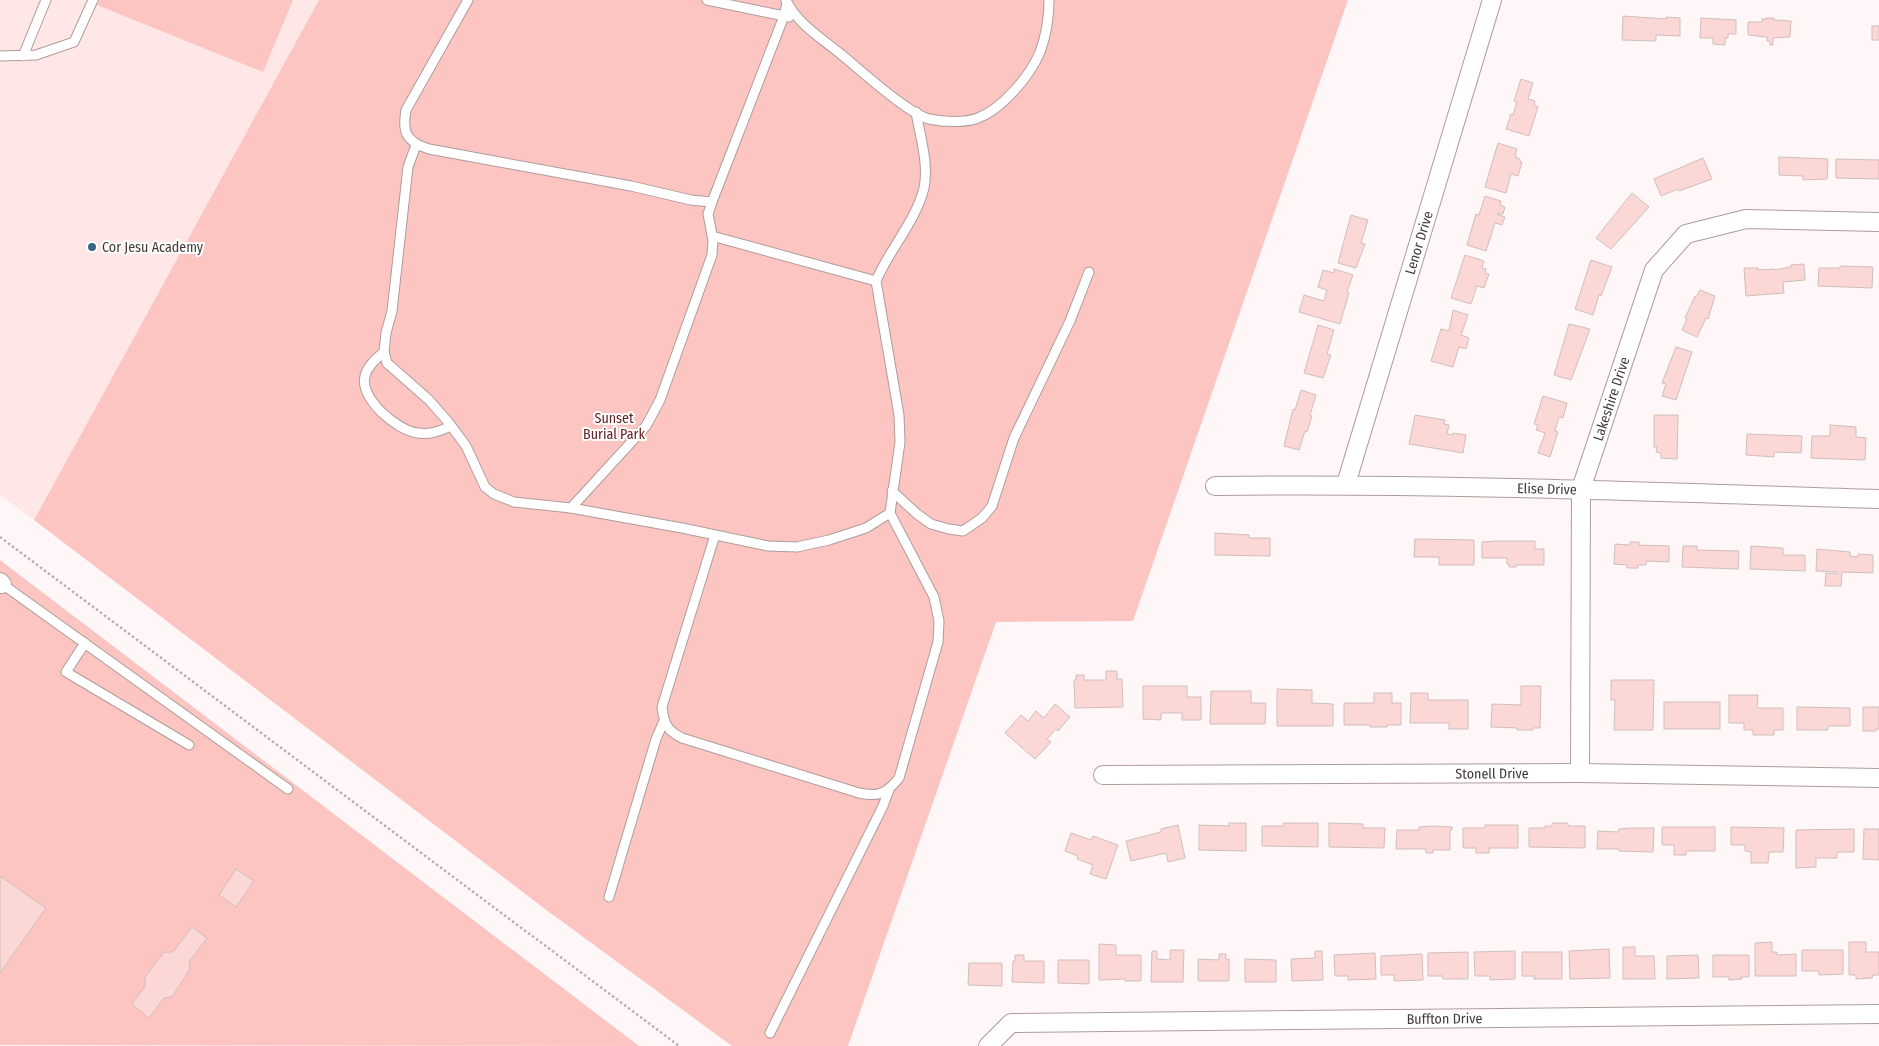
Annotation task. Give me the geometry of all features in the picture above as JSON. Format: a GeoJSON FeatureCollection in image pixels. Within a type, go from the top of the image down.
{"type":"FeatureCollection","features":[{"type":"Feature","properties":{"kind":"street","name":"Lenor Drive"},"geometry":{"type":"LineString","coordinates":[[1346,484],[1492,0]]}},
{"type":"Feature","properties":{"kind":"street","name":"Lakeshire Drive"},"geometry":{"type":"LineString","coordinates":[[1580,773],[1581,489],[1654,270],[1686,234],[1746,219],[1879,222]]}},
{"type":"Feature","properties":{"kind":"street","name":"Elise Drive"},"geometry":{"type":"LineString","coordinates":[[1216,486],[1346,484],[1581,489],[1879,499]]}},
{"type":"Feature","properties":{"kind":"street","name":"Stonell Drive"},"geometry":{"type":"LineString","coordinates":[[1104,775],[1580,773],[1879,778]]}},
{"type":"Feature","properties":{"kind":"street","name":"Buffton Drive"},"geometry":{"type":"LineString","coordinates":[[988,1046],[1011,1024],[1879,1014]]}},
{"type":"Feature","properties":{"kind":"lane"},"geometry":{"type":"LineString","coordinates":[[23,56],[46,0]]}},
{"type":"Feature","properties":{"kind":"lane"},"geometry":{"type":"LineString","coordinates":[[0,56],[36,56],[74,42],[93,0]]}},
{"type":"Feature","properties":{"kind":"lane"},"geometry":{"type":"LineString","coordinates":[[468,0],[406,110],[404,124],[406,134],[416,145],[631,186],[691,200],[712,202]]}},
{"type":"Feature","properties":{"kind":"lane"},"geometry":{"type":"LineString","coordinates":[[708,0],[725,1],[799,19]]}},
{"type":"Feature","properties":{"kind":"lane"},"geometry":{"type":"LineString","coordinates":[[786,2],[799,19],[875,83],[916,112],[928,118],[954,122],[978,118],[996,108],[1011,94],[1027,74],[1039,53],[1046,31],[1049,0]]}},
{"type":"Feature","properties":{"kind":"lane"},"geometry":{"type":"LineString","coordinates":[[571,508],[646,426],[660,400],[712,255],[712,236],[708,214],[784,16],[786,2]]}},
{"type":"Feature","properties":{"kind":"lane"},"geometry":{"type":"LineString","coordinates":[[770,1033],[879,814],[889,790],[899,778],[938,642],[939,621],[934,597],[890,513],[900,442],[899,415],[876,282],[882,267],[917,207],[924,188],[925,169],[916,112]]}},
{"type":"Feature","properties":{"kind":"lane"},"geometry":{"type":"LineString","coordinates":[[416,145],[408,167],[392,311],[386,333],[384,352],[387,363],[428,400],[451,426],[466,446],[485,487],[494,494],[514,502],[571,508],[768,546],[797,547],[829,540],[866,528],[890,513]]}},
{"type":"Feature","properties":{"kind":"lane"},"geometry":{"type":"LineString","coordinates":[[712,236],[876,282]]}},
{"type":"Feature","properties":{"kind":"lane"},"geometry":{"type":"LineString","coordinates":[[892,491],[931,524],[948,529],[963,530],[982,518],[992,506],[1014,438],[1070,321],[1089,272]]}},
{"type":"Feature","properties":{"kind":"lane"},"geometry":{"type":"LineString","coordinates":[[384,352],[369,366],[364,377],[365,388],[370,399],[390,420],[404,430],[416,434],[431,434],[451,426]]}},
{"type":"Feature","properties":{"kind":"lane"},"geometry":{"type":"LineString","coordinates":[[715,535],[662,707],[664,721],[671,733],[859,793],[875,796],[889,790]]}},
{"type":"Feature","properties":{"kind":"lane"},"geometry":{"type":"LineString","coordinates":[[1,583],[288,789]]}},
{"type":"Feature","properties":{"kind":"lane"},"geometry":{"type":"LineString","coordinates":[[85,643],[66,672],[189,745]]}},
{"type":"Feature","properties":{"kind":"lane"},"geometry":{"type":"LineString","coordinates":[[609,896],[656,739],[664,721]]}},
{"type":"Feature","properties":{"kind":"path"},"geometry":{"type":"LineString","coordinates":[[0,537],[679,1046]]}},
{"type":"Feature","properties":{"kind":"shaded area","name":"Cor Jesu Academy"},"geometry":{"type":"Polygon","coordinates":[[[0,0],[319,0],[34,520],[0,495],[0,0]]]}},
{"type":"Feature","properties":{"kind":"green space"},"geometry":{"type":"Polygon","coordinates":[[[99,0],[293,0],[263,72],[97,5],[99,0]]]}},
{"type":"Feature","properties":{"kind":"green space","name":"Sunset Burial Park"},"geometry":{"type":"Polygon","coordinates":[[[319,0],[1348,0],[1133,621],[996,622],[848,1046],[732,1046],[545,909],[34,520],[319,0]]]}},
{"type":"Feature","properties":{"kind":"green space"},"geometry":{"type":"Polygon","coordinates":[[[0,560],[639,1046],[0,1045],[0,560]]]}},
{"type":"Feature","properties":{"kind":"building"},"geometry":{"type":"Polygon","coordinates":[[[1623,16],[1680,18],[1680,36],[1656,35],[1656,41],[1622,40],[1623,16]]]}},
{"type":"Feature","properties":{"kind":"building"},"geometry":{"type":"Polygon","coordinates":[[[1701,18],[1736,20],[1736,34],[1728,34],[1728,38],[1725,38],[1725,45],[1713,44],[1713,38],[1700,38],[1701,18]]]}},
{"type":"Feature","properties":{"kind":"building"},"geometry":{"type":"Polygon","coordinates":[[[1762,19],[1791,21],[1790,37],[1773,38],[1773,45],[1770,45],[1767,37],[1748,35],[1748,22],[1762,22],[1762,19]]]}},
{"type":"Feature","properties":{"kind":"building"},"geometry":{"type":"Polygon","coordinates":[[[1872,26],[1879,26],[1879,40],[1872,40],[1872,26]]]}},
{"type":"Feature","properties":{"kind":"building"},"geometry":{"type":"Polygon","coordinates":[[[1521,79],[1533,83],[1528,99],[1535,101],[1534,105],[1538,107],[1529,136],[1506,129],[1517,102],[1514,101],[1521,79]]]}},
{"type":"Feature","properties":{"kind":"building"},"geometry":{"type":"Polygon","coordinates":[[[1498,143],[1517,149],[1515,157],[1522,162],[1518,176],[1511,174],[1506,193],[1485,187],[1498,143]]]}},
{"type":"Feature","properties":{"kind":"building"},"geometry":{"type":"Polygon","coordinates":[[[1779,157],[1828,159],[1827,179],[1803,180],[1803,176],[1779,175],[1779,157]]]}},
{"type":"Feature","properties":{"kind":"building"},"geometry":{"type":"Polygon","coordinates":[[[1703,158],[1712,179],[1661,196],[1654,179],[1703,158]]]}},
{"type":"Feature","properties":{"kind":"building"},"geometry":{"type":"Polygon","coordinates":[[[1836,159],[1879,160],[1879,179],[1836,178],[1836,159]]]}},
{"type":"Feature","properties":{"kind":"building"},"geometry":{"type":"Polygon","coordinates":[[[1632,193],[1649,207],[1611,249],[1596,238],[1632,193]]]}},
{"type":"Feature","properties":{"kind":"building"},"geometry":{"type":"Polygon","coordinates":[[[1485,196],[1501,201],[1500,205],[1505,207],[1503,214],[1497,214],[1505,217],[1502,225],[1495,223],[1486,251],[1467,245],[1476,214],[1479,215],[1485,196]]]}},
{"type":"Feature","properties":{"kind":"building"},"geometry":{"type":"Polygon","coordinates":[[[1351,215],[1368,220],[1361,243],[1365,244],[1356,268],[1338,263],[1351,215]]]}},
{"type":"Feature","properties":{"kind":"building"},"geometry":{"type":"Polygon","coordinates":[[[1465,255],[1484,261],[1482,268],[1486,269],[1485,273],[1489,274],[1484,288],[1477,286],[1471,304],[1451,298],[1465,255]]]}},
{"type":"Feature","properties":{"kind":"building"},"geometry":{"type":"Polygon","coordinates":[[[1591,260],[1612,267],[1601,296],[1599,295],[1593,315],[1575,309],[1591,260]]]}},
{"type":"Feature","properties":{"kind":"building"},"geometry":{"type":"Polygon","coordinates":[[[1804,264],[1805,280],[1783,282],[1784,293],[1746,296],[1744,268],[1774,270],[1791,267],[1791,265],[1804,264]]]}},
{"type":"Feature","properties":{"kind":"building"},"geometry":{"type":"Polygon","coordinates":[[[1840,266],[1873,267],[1872,288],[1818,286],[1819,268],[1840,268],[1840,266]]]}},
{"type":"Feature","properties":{"kind":"building"},"geometry":{"type":"Polygon","coordinates":[[[1334,269],[1353,275],[1340,324],[1299,312],[1304,295],[1324,301],[1327,290],[1318,287],[1323,270],[1334,273],[1334,269]]]}},
{"type":"Feature","properties":{"kind":"building"},"geometry":{"type":"Polygon","coordinates":[[[1700,290],[1715,296],[1708,319],[1706,318],[1697,337],[1682,330],[1687,319],[1685,318],[1695,296],[1700,290]]]}},
{"type":"Feature","properties":{"kind":"building"},"geometry":{"type":"Polygon","coordinates":[[[1453,310],[1468,315],[1461,335],[1469,338],[1466,349],[1459,347],[1453,367],[1431,361],[1441,329],[1449,331],[1453,310]]]}},
{"type":"Feature","properties":{"kind":"building"},"geometry":{"type":"Polygon","coordinates":[[[1569,324],[1590,329],[1571,380],[1554,375],[1569,324]]]}},
{"type":"Feature","properties":{"kind":"building"},"geometry":{"type":"Polygon","coordinates":[[[1318,325],[1334,330],[1327,354],[1331,355],[1323,378],[1304,373],[1318,325]]]}},
{"type":"Feature","properties":{"kind":"building"},"geometry":{"type":"Polygon","coordinates":[[[1676,347],[1692,352],[1676,400],[1662,396],[1666,384],[1662,383],[1676,347]]]}},
{"type":"Feature","properties":{"kind":"building"},"geometry":{"type":"Polygon","coordinates":[[[1301,390],[1316,395],[1310,415],[1312,416],[1299,450],[1284,446],[1293,409],[1295,410],[1301,390]]]}},
{"type":"Feature","properties":{"kind":"building"},"geometry":{"type":"Polygon","coordinates":[[[1543,396],[1567,403],[1563,418],[1559,417],[1555,431],[1558,432],[1550,457],[1538,453],[1545,433],[1536,430],[1538,425],[1534,424],[1543,396]]]}},
{"type":"Feature","properties":{"kind":"building"},"geometry":{"type":"Polygon","coordinates":[[[1415,415],[1445,420],[1444,424],[1449,425],[1447,434],[1466,435],[1463,453],[1409,444],[1415,415]]]}},
{"type":"Feature","properties":{"kind":"building"},"geometry":{"type":"Polygon","coordinates":[[[1654,415],[1678,415],[1677,459],[1661,458],[1661,453],[1656,452],[1657,447],[1654,447],[1654,415]]]}},
{"type":"Feature","properties":{"kind":"building"},"geometry":{"type":"Polygon","coordinates":[[[1830,425],[1856,427],[1856,437],[1866,438],[1865,460],[1811,458],[1812,436],[1830,436],[1830,425]]]}},
{"type":"Feature","properties":{"kind":"building"},"geometry":{"type":"Polygon","coordinates":[[[1747,434],[1802,436],[1801,453],[1774,452],[1774,457],[1746,455],[1747,434]]]}},
{"type":"Feature","properties":{"kind":"building"},"geometry":{"type":"Polygon","coordinates":[[[1215,533],[1249,535],[1249,538],[1270,538],[1270,556],[1215,555],[1215,533]]]}},
{"type":"Feature","properties":{"kind":"building"},"geometry":{"type":"Polygon","coordinates":[[[1415,539],[1474,540],[1474,565],[1439,565],[1439,557],[1414,557],[1415,539]]]}},
{"type":"Feature","properties":{"kind":"building"},"geometry":{"type":"Polygon","coordinates":[[[1535,541],[1535,549],[1544,549],[1544,565],[1516,565],[1516,567],[1509,567],[1507,558],[1482,558],[1482,542],[1535,541]]]}},
{"type":"Feature","properties":{"kind":"building"},"geometry":{"type":"Polygon","coordinates":[[[1630,542],[1639,542],[1639,545],[1669,546],[1669,562],[1646,561],[1646,565],[1638,565],[1638,568],[1627,568],[1627,565],[1614,564],[1615,544],[1630,545],[1630,542]]]}},
{"type":"Feature","properties":{"kind":"building"},"geometry":{"type":"Polygon","coordinates":[[[1683,546],[1697,546],[1697,550],[1739,551],[1738,569],[1682,567],[1683,546]]]}},
{"type":"Feature","properties":{"kind":"building"},"geometry":{"type":"Polygon","coordinates":[[[1751,546],[1783,548],[1783,555],[1805,555],[1805,571],[1750,569],[1751,546]]]}},
{"type":"Feature","properties":{"kind":"building"},"geometry":{"type":"Polygon","coordinates":[[[1817,549],[1850,552],[1850,556],[1858,557],[1858,554],[1873,555],[1873,573],[1842,572],[1841,586],[1825,586],[1826,573],[1837,574],[1837,572],[1816,571],[1817,549]]]}},
{"type":"Feature","properties":{"kind":"building"},"geometry":{"type":"Polygon","coordinates":[[[1106,671],[1117,671],[1117,679],[1122,679],[1123,707],[1075,708],[1074,680],[1076,680],[1076,675],[1084,675],[1084,680],[1106,680],[1106,671]]]}},
{"type":"Feature","properties":{"kind":"building"},"geometry":{"type":"Polygon","coordinates":[[[1611,680],[1654,680],[1653,730],[1614,730],[1615,700],[1611,700],[1611,680]]]}},
{"type":"Feature","properties":{"kind":"building"},"geometry":{"type":"Polygon","coordinates":[[[1143,686],[1187,686],[1187,697],[1201,697],[1201,720],[1182,720],[1182,713],[1161,713],[1161,720],[1143,719],[1143,686]]]}},
{"type":"Feature","properties":{"kind":"building"},"geometry":{"type":"Polygon","coordinates":[[[1521,686],[1541,686],[1540,728],[1517,730],[1517,728],[1491,727],[1492,704],[1521,705],[1521,686]]]}},
{"type":"Feature","properties":{"kind":"building"},"geometry":{"type":"Polygon","coordinates":[[[1277,689],[1312,690],[1312,703],[1333,704],[1333,726],[1277,726],[1277,689]]]}},
{"type":"Feature","properties":{"kind":"building"},"geometry":{"type":"Polygon","coordinates":[[[1211,691],[1251,691],[1251,703],[1266,703],[1265,724],[1210,724],[1211,691]]]}},
{"type":"Feature","properties":{"kind":"building"},"geometry":{"type":"Polygon","coordinates":[[[1374,693],[1392,693],[1392,703],[1401,703],[1401,725],[1370,727],[1370,725],[1344,725],[1344,703],[1374,703],[1374,693]]]}},
{"type":"Feature","properties":{"kind":"building"},"geometry":{"type":"Polygon","coordinates":[[[1411,693],[1428,693],[1428,700],[1468,700],[1468,729],[1449,729],[1449,723],[1410,723],[1411,693]]]}},
{"type":"Feature","properties":{"kind":"building"},"geometry":{"type":"Polygon","coordinates":[[[1729,695],[1758,695],[1757,708],[1783,708],[1783,730],[1774,730],[1774,735],[1753,735],[1753,730],[1744,730],[1744,723],[1729,723],[1729,695]]]}},
{"type":"Feature","properties":{"kind":"building"},"geometry":{"type":"Polygon","coordinates":[[[1664,702],[1720,702],[1720,729],[1664,729],[1664,702]]]}},
{"type":"Feature","properties":{"kind":"building"},"geometry":{"type":"Polygon","coordinates":[[[1055,704],[1070,717],[1058,731],[1056,729],[1047,739],[1051,742],[1035,759],[1005,733],[1021,715],[1028,721],[1036,711],[1044,718],[1055,704]]]}},
{"type":"Feature","properties":{"kind":"building"},"geometry":{"type":"Polygon","coordinates":[[[1797,707],[1850,708],[1850,726],[1828,726],[1828,730],[1797,730],[1797,707]]]}},
{"type":"Feature","properties":{"kind":"building"},"geometry":{"type":"Polygon","coordinates":[[[1863,707],[1879,707],[1879,729],[1876,729],[1876,731],[1863,731],[1863,707]]]}},
{"type":"Feature","properties":{"kind":"building"},"geometry":{"type":"Polygon","coordinates":[[[1229,823],[1246,823],[1246,851],[1199,850],[1199,825],[1229,826],[1229,823]]]}},
{"type":"Feature","properties":{"kind":"building"},"geometry":{"type":"Polygon","coordinates":[[[1283,823],[1318,823],[1318,847],[1262,846],[1262,826],[1284,826],[1283,823]]]}},
{"type":"Feature","properties":{"kind":"building"},"geometry":{"type":"Polygon","coordinates":[[[1329,823],[1363,824],[1363,828],[1385,828],[1384,848],[1329,847],[1329,823]]]}},
{"type":"Feature","properties":{"kind":"building"},"geometry":{"type":"Polygon","coordinates":[[[1552,823],[1568,823],[1568,826],[1585,826],[1585,848],[1529,847],[1529,828],[1545,828],[1545,826],[1552,826],[1552,823]]]}},
{"type":"Feature","properties":{"kind":"building"},"geometry":{"type":"Polygon","coordinates":[[[1178,825],[1185,858],[1168,862],[1166,853],[1131,861],[1126,841],[1161,832],[1161,829],[1178,825]]]}},
{"type":"Feature","properties":{"kind":"building"},"geometry":{"type":"Polygon","coordinates":[[[1485,825],[1518,825],[1518,848],[1489,848],[1489,853],[1476,853],[1476,848],[1463,848],[1463,828],[1485,828],[1485,825]]]}},
{"type":"Feature","properties":{"kind":"building"},"geometry":{"type":"Polygon","coordinates":[[[1419,827],[1452,827],[1452,830],[1450,830],[1450,850],[1433,850],[1433,853],[1426,853],[1426,849],[1396,849],[1397,830],[1419,830],[1419,827]]]}},
{"type":"Feature","properties":{"kind":"building"},"geometry":{"type":"Polygon","coordinates":[[[1662,827],[1715,827],[1715,851],[1686,851],[1686,855],[1674,855],[1674,845],[1662,845],[1662,827]]]}},
{"type":"Feature","properties":{"kind":"building"},"geometry":{"type":"Polygon","coordinates":[[[1731,827],[1784,828],[1783,852],[1769,852],[1768,863],[1751,863],[1751,852],[1745,851],[1745,845],[1731,845],[1731,827]]]}},
{"type":"Feature","properties":{"kind":"building"},"geometry":{"type":"Polygon","coordinates":[[[1654,828],[1653,852],[1597,849],[1598,831],[1619,832],[1619,829],[1654,828]]]}},
{"type":"Feature","properties":{"kind":"building"},"geometry":{"type":"Polygon","coordinates":[[[1854,829],[1854,852],[1837,852],[1837,858],[1816,858],[1816,867],[1796,868],[1796,830],[1854,829]]]}},
{"type":"Feature","properties":{"kind":"building"},"geometry":{"type":"Polygon","coordinates":[[[1864,829],[1879,829],[1879,860],[1863,859],[1864,829]]]}},
{"type":"Feature","properties":{"kind":"building"},"geometry":{"type":"Polygon","coordinates":[[[1071,833],[1091,840],[1093,836],[1118,845],[1106,879],[1090,874],[1093,865],[1077,859],[1078,856],[1065,851],[1071,833]]]}},
{"type":"Feature","properties":{"kind":"building"},"geometry":{"type":"Polygon","coordinates":[[[236,869],[254,881],[236,907],[219,895],[236,869]]]}},
{"type":"Feature","properties":{"kind":"building"},"geometry":{"type":"Polygon","coordinates":[[[0,876],[46,908],[0,973],[0,876]]]}},
{"type":"Feature","properties":{"kind":"building"},"geometry":{"type":"Polygon","coordinates":[[[192,927],[207,938],[189,962],[190,969],[172,997],[164,998],[149,1018],[132,1004],[145,986],[145,977],[164,952],[173,952],[192,927]]]}},
{"type":"Feature","properties":{"kind":"building"},"geometry":{"type":"Polygon","coordinates":[[[1772,942],[1772,952],[1777,952],[1777,955],[1796,954],[1796,976],[1755,976],[1755,943],[1772,942]]]}},
{"type":"Feature","properties":{"kind":"building"},"geometry":{"type":"Polygon","coordinates":[[[1849,942],[1866,942],[1866,952],[1879,952],[1879,975],[1873,975],[1872,978],[1856,979],[1856,975],[1849,975],[1849,942]]]}},
{"type":"Feature","properties":{"kind":"building"},"geometry":{"type":"Polygon","coordinates":[[[1099,944],[1116,945],[1116,955],[1141,955],[1141,981],[1125,981],[1125,979],[1099,980],[1099,944]]]}},
{"type":"Feature","properties":{"kind":"building"},"geometry":{"type":"Polygon","coordinates":[[[1623,947],[1635,947],[1635,956],[1654,956],[1655,979],[1623,979],[1623,947]]]}},
{"type":"Feature","properties":{"kind":"building"},"geometry":{"type":"Polygon","coordinates":[[[1609,949],[1610,978],[1570,979],[1569,951],[1609,949]]]}},
{"type":"Feature","properties":{"kind":"building"},"geometry":{"type":"Polygon","coordinates":[[[1170,950],[1184,950],[1183,982],[1151,982],[1152,951],[1157,951],[1157,959],[1170,960],[1170,950]]]}},
{"type":"Feature","properties":{"kind":"building"},"geometry":{"type":"Polygon","coordinates":[[[1802,950],[1843,950],[1843,974],[1819,975],[1819,971],[1802,971],[1802,950]]]}},
{"type":"Feature","properties":{"kind":"building"},"geometry":{"type":"Polygon","coordinates":[[[1315,951],[1322,951],[1323,980],[1292,981],[1291,959],[1315,958],[1315,951]]]}},
{"type":"Feature","properties":{"kind":"building"},"geometry":{"type":"Polygon","coordinates":[[[1515,951],[1515,979],[1490,980],[1490,976],[1475,976],[1474,952],[1515,951]]]}},
{"type":"Feature","properties":{"kind":"building"},"geometry":{"type":"Polygon","coordinates":[[[1468,952],[1468,979],[1443,979],[1443,976],[1428,976],[1428,953],[1468,952]]]}},
{"type":"Feature","properties":{"kind":"building"},"geometry":{"type":"Polygon","coordinates":[[[1522,952],[1562,952],[1562,979],[1534,979],[1534,976],[1522,976],[1522,952]]]}},
{"type":"Feature","properties":{"kind":"building"},"geometry":{"type":"Polygon","coordinates":[[[1375,953],[1376,979],[1348,980],[1348,976],[1335,976],[1334,955],[1375,953]]]}},
{"type":"Feature","properties":{"kind":"building"},"geometry":{"type":"Polygon","coordinates":[[[1219,954],[1226,954],[1226,960],[1229,959],[1229,981],[1198,981],[1198,959],[1219,960],[1219,954]]]}},
{"type":"Feature","properties":{"kind":"building"},"geometry":{"type":"Polygon","coordinates":[[[1422,954],[1423,980],[1394,981],[1394,975],[1381,975],[1381,956],[1422,954]]]}},
{"type":"Feature","properties":{"kind":"building"},"geometry":{"type":"Polygon","coordinates":[[[1015,955],[1024,955],[1024,961],[1044,961],[1044,983],[1012,982],[1015,955]]]}},
{"type":"Feature","properties":{"kind":"building"},"geometry":{"type":"Polygon","coordinates":[[[1698,955],[1699,978],[1667,979],[1667,956],[1698,955]]]}},
{"type":"Feature","properties":{"kind":"building"},"geometry":{"type":"Polygon","coordinates":[[[1713,955],[1749,955],[1749,977],[1729,980],[1729,977],[1713,977],[1713,955]]]}},
{"type":"Feature","properties":{"kind":"building"},"geometry":{"type":"Polygon","coordinates":[[[1245,959],[1276,960],[1276,982],[1245,982],[1245,959]]]}},
{"type":"Feature","properties":{"kind":"building"},"geometry":{"type":"Polygon","coordinates":[[[1058,960],[1089,960],[1089,984],[1058,983],[1058,960]]]}},
{"type":"Feature","properties":{"kind":"building"},"geometry":{"type":"Polygon","coordinates":[[[969,963],[1002,963],[1002,986],[968,985],[969,963]]]}},
{"type":"Feature","properties":{"kind":"place","name":"Cor Jesu Academy"},"geometry":{"type":"Point","coordinates":[92,247]}}]}
